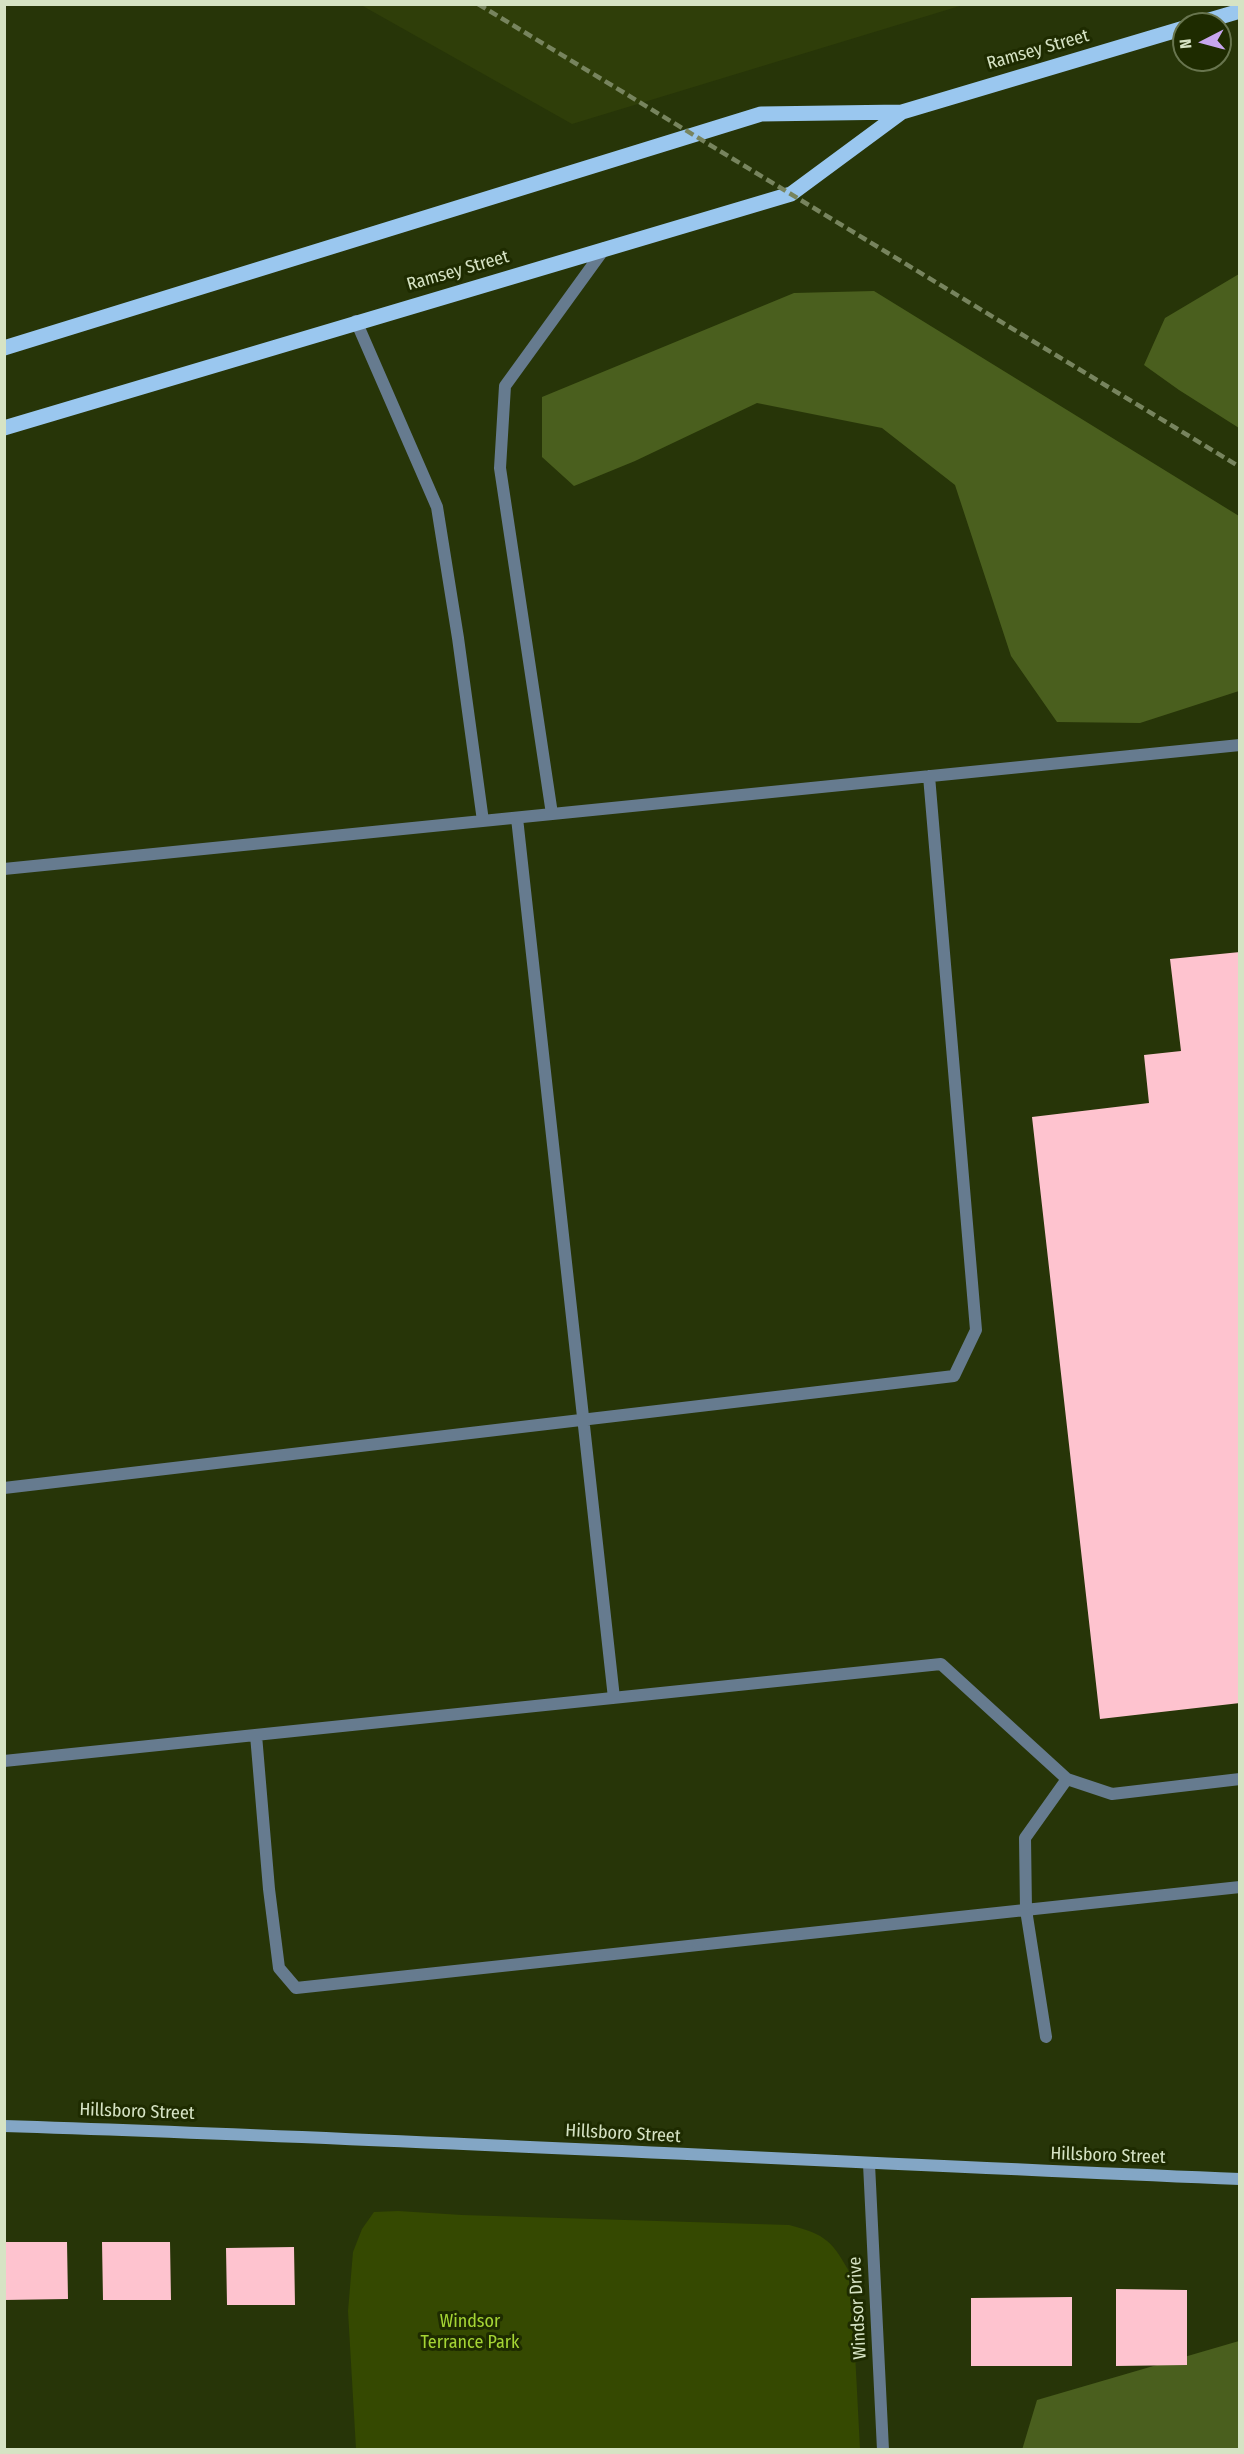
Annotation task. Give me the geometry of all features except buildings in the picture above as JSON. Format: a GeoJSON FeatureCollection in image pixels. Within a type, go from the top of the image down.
{"type":"FeatureCollection","features":[{"type":"Feature","properties":{"kind":"main road","name":"Ramsey Street"},"geometry":{"type":"LineString","coordinates":[[4,348],[761,114],[902,112],[1172,32]]}},
{"type":"Feature","properties":{"kind":"main road","name":"Ramsey Street"},"geometry":{"type":"LineString","coordinates":[[4,428],[356,321],[791,194],[902,112]]}},
{"type":"Feature","properties":{"kind":"street"},"geometry":{"type":"LineString","coordinates":[[552,814],[500,468],[505,386],[605,248]]}},
{"type":"Feature","properties":{"kind":"street"},"geometry":{"type":"LineString","coordinates":[[356,321],[437,507],[483,821]]}},
{"type":"Feature","properties":{"kind":"street"},"geometry":{"type":"LineString","coordinates":[[4,869],[1239,745]]}},
{"type":"Feature","properties":{"kind":"street"},"geometry":{"type":"LineString","coordinates":[[4,1488],[954,1376],[976,1330],[929,776]]}},
{"type":"Feature","properties":{"kind":"street"},"geometry":{"type":"LineString","coordinates":[[517,818],[614,1698]]}},
{"type":"Feature","properties":{"kind":"street"},"geometry":{"type":"LineString","coordinates":[[4,1761],[942,1664],[1067,1779],[1112,1794],[1239,1779]]}},
{"type":"Feature","properties":{"kind":"street"},"geometry":{"type":"LineString","coordinates":[[256,1735],[269,1889],[279,1968],[296,1988],[1239,1887]]}},
{"type":"Feature","properties":{"kind":"street"},"geometry":{"type":"LineString","coordinates":[[1046,2037],[1026,1910],[1025,1838],[1067,1779]]}},
{"type":"Feature","properties":{"kind":"street","name":"Hillsboro Street"},"geometry":{"type":"LineString","coordinates":[[4,2126],[297,2135],[1239,2180]]}},
{"type":"Feature","properties":{"kind":"street","name":"Windsor Drive"},"geometry":{"type":"LineString","coordinates":[[869,2164],[883,2450]]}},
{"type":"Feature","properties":{"kind":"shaded area"},"geometry":{"type":"Polygon","coordinates":[[[361,5],[963,5],[572,124],[361,5]]]}},
{"type":"Feature","properties":{"kind":"shaded area"},"geometry":{"type":"Polygon","coordinates":[[[1239,274],[1239,428],[1144,365],[1165,318],[1239,274]]]}},
{"type":"Feature","properties":{"kind":"shaded area"},"geometry":{"type":"Polygon","coordinates":[[[874,291],[1239,516],[1239,691],[1140,723],[1057,722],[1011,656],[955,485],[882,428],[757,403],[635,461],[574,486],[542,457],[542,397],[794,293],[874,291]]]}},
{"type":"Feature","properties":{"kind":"shaded area"},"geometry":{"type":"Polygon","coordinates":[[[1239,2341],[1239,2449],[1022,2450],[1037,2400],[1239,2341]]]}},
{"type":"Feature","properties":{"kind":"green space","name":"Windsor Terrance Park"},"geometry":{"type":"Polygon","coordinates":[[[374,2212],[789,2225],[820,2236],[833,2247],[851,2275],[860,2449],[356,2449],[348,2311],[353,2252],[362,2229],[374,2212]]]}},
{"type":"Feature","properties":{"kind":"railway"},"geometry":{"type":"LineString","coordinates":[[478,4],[1240,467]]}}]}
